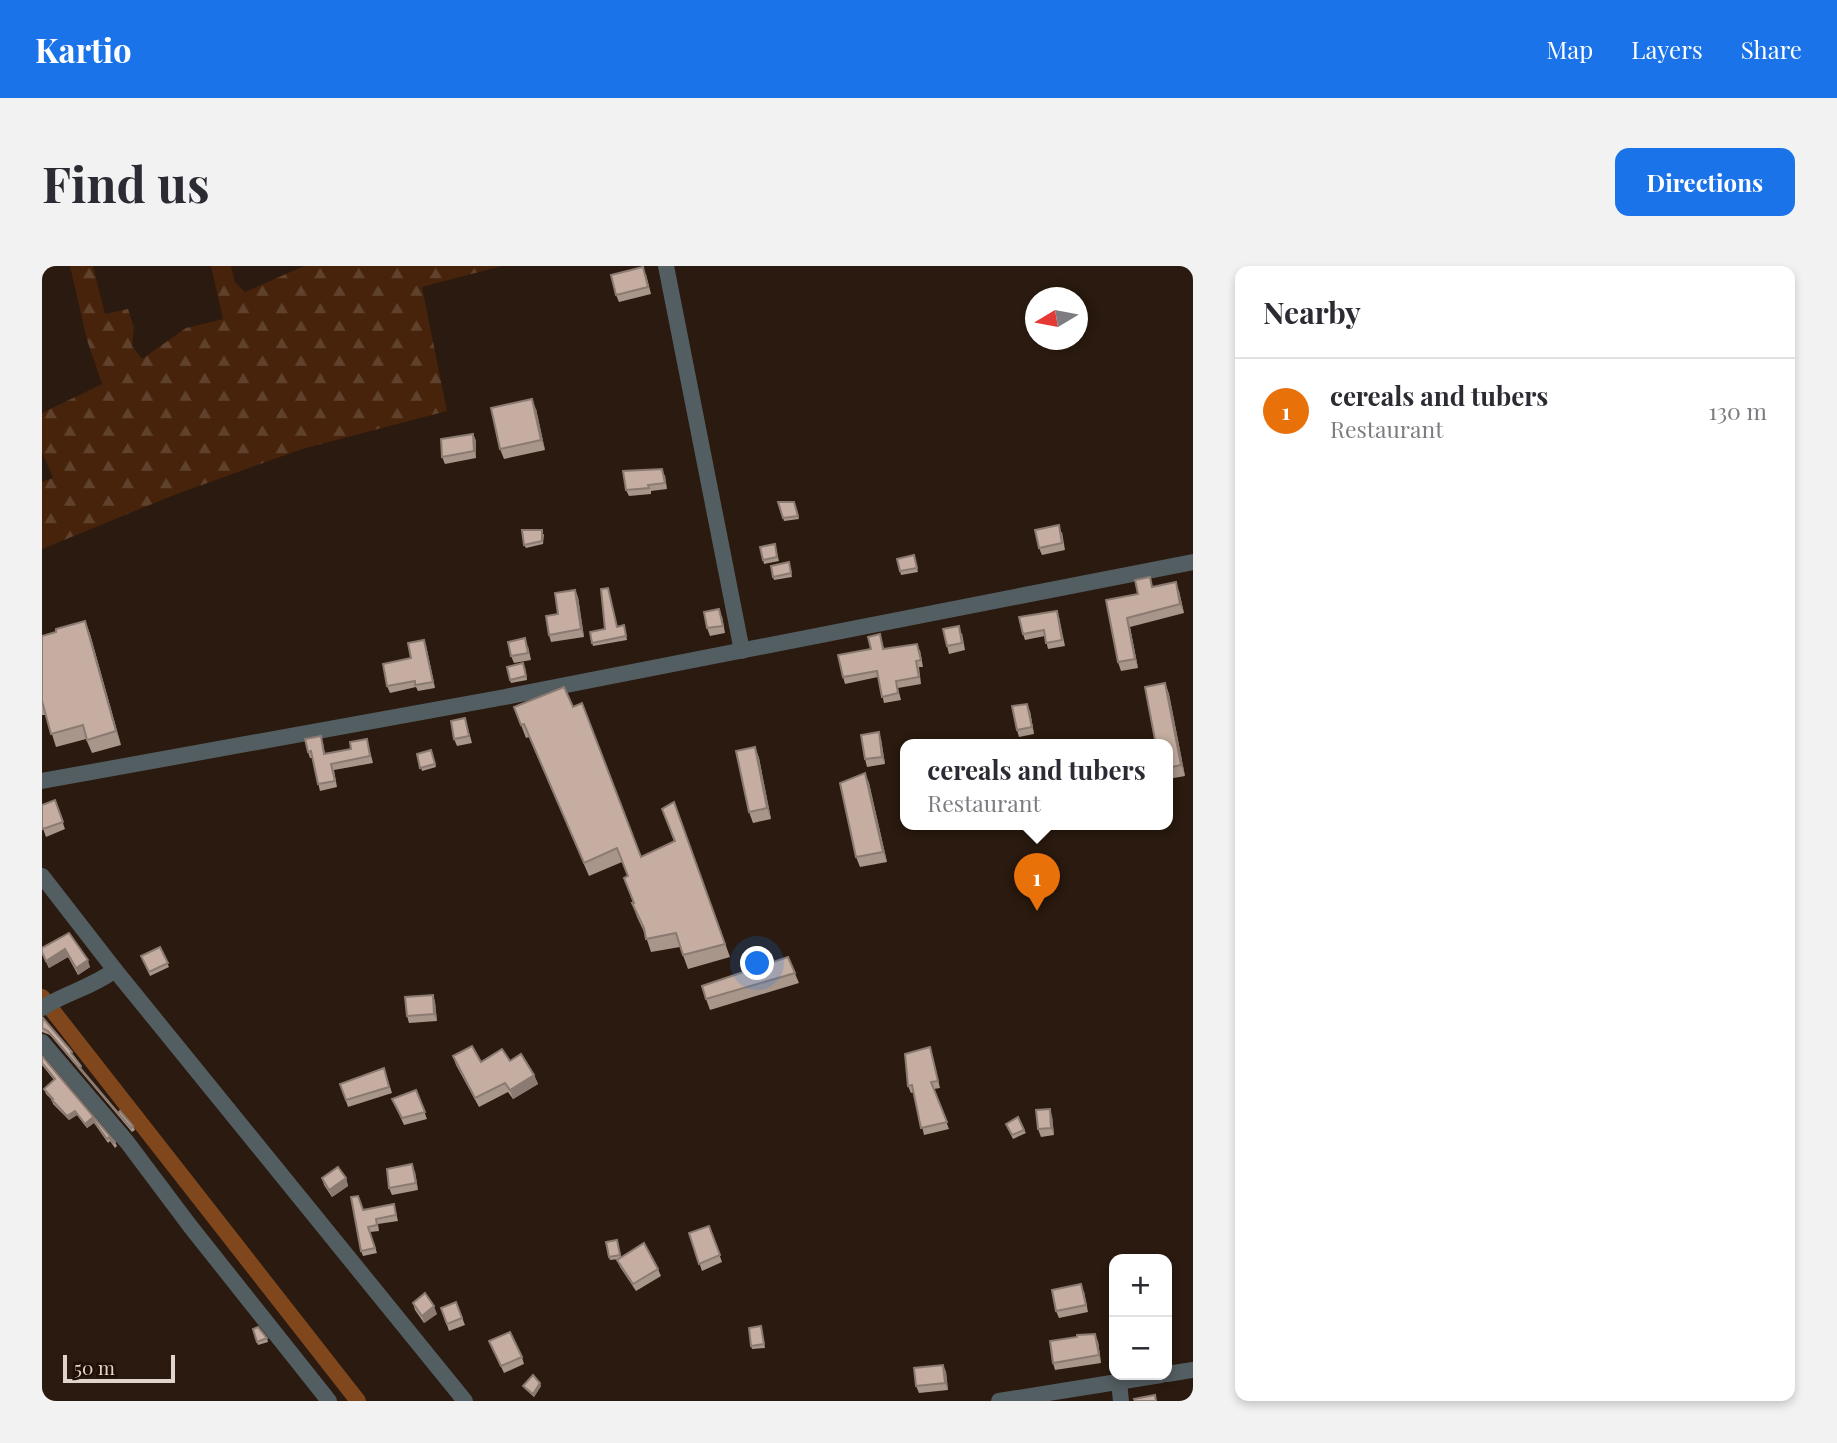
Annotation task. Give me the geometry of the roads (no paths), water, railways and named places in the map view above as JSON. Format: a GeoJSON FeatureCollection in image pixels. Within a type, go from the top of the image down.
{"type":"FeatureCollection","features":[{"type":"Feature","properties":{"kind":"street"},"geometry":{"type":"LineString","coordinates":[[666,266],[742,651]]}},
{"type":"Feature","properties":{"kind":"street"},"geometry":{"type":"LineString","coordinates":[[42,781],[505,697],[1193,562]]}},
{"type":"Feature","properties":{"kind":"street"},"geometry":{"type":"LineString","coordinates":[[42,876],[115,970],[466,1401]]}},
{"type":"Feature","properties":{"kind":"street"},"geometry":{"type":"LineString","coordinates":[[42,1008],[57,998],[98,983],[115,970]]}},
{"type":"Feature","properties":{"kind":"street"},"geometry":{"type":"LineString","coordinates":[[42,1042],[127,1142],[329,1401]]}},
{"type":"Feature","properties":{"kind":"street"},"geometry":{"type":"LineString","coordinates":[[1172,1373],[1193,1370]]}},
{"type":"Feature","properties":{"kind":"street"},"geometry":{"type":"LineString","coordinates":[[999,1401],[1131,1380]]}},
{"type":"Feature","properties":{"kind":"street"},"geometry":{"type":"LineString","coordinates":[[1119,1382],[1121,1401]]}},
{"type":"Feature","properties":{"kind":"waterway"},"geometry":{"type":"LineString","coordinates":[[42,997],[358,1401]]}},
{"type":"Feature","properties":{"kind":"place","name":"cereals and tubers"},"geometry":{"type":"Point","coordinates":[1037,911]}}]}
